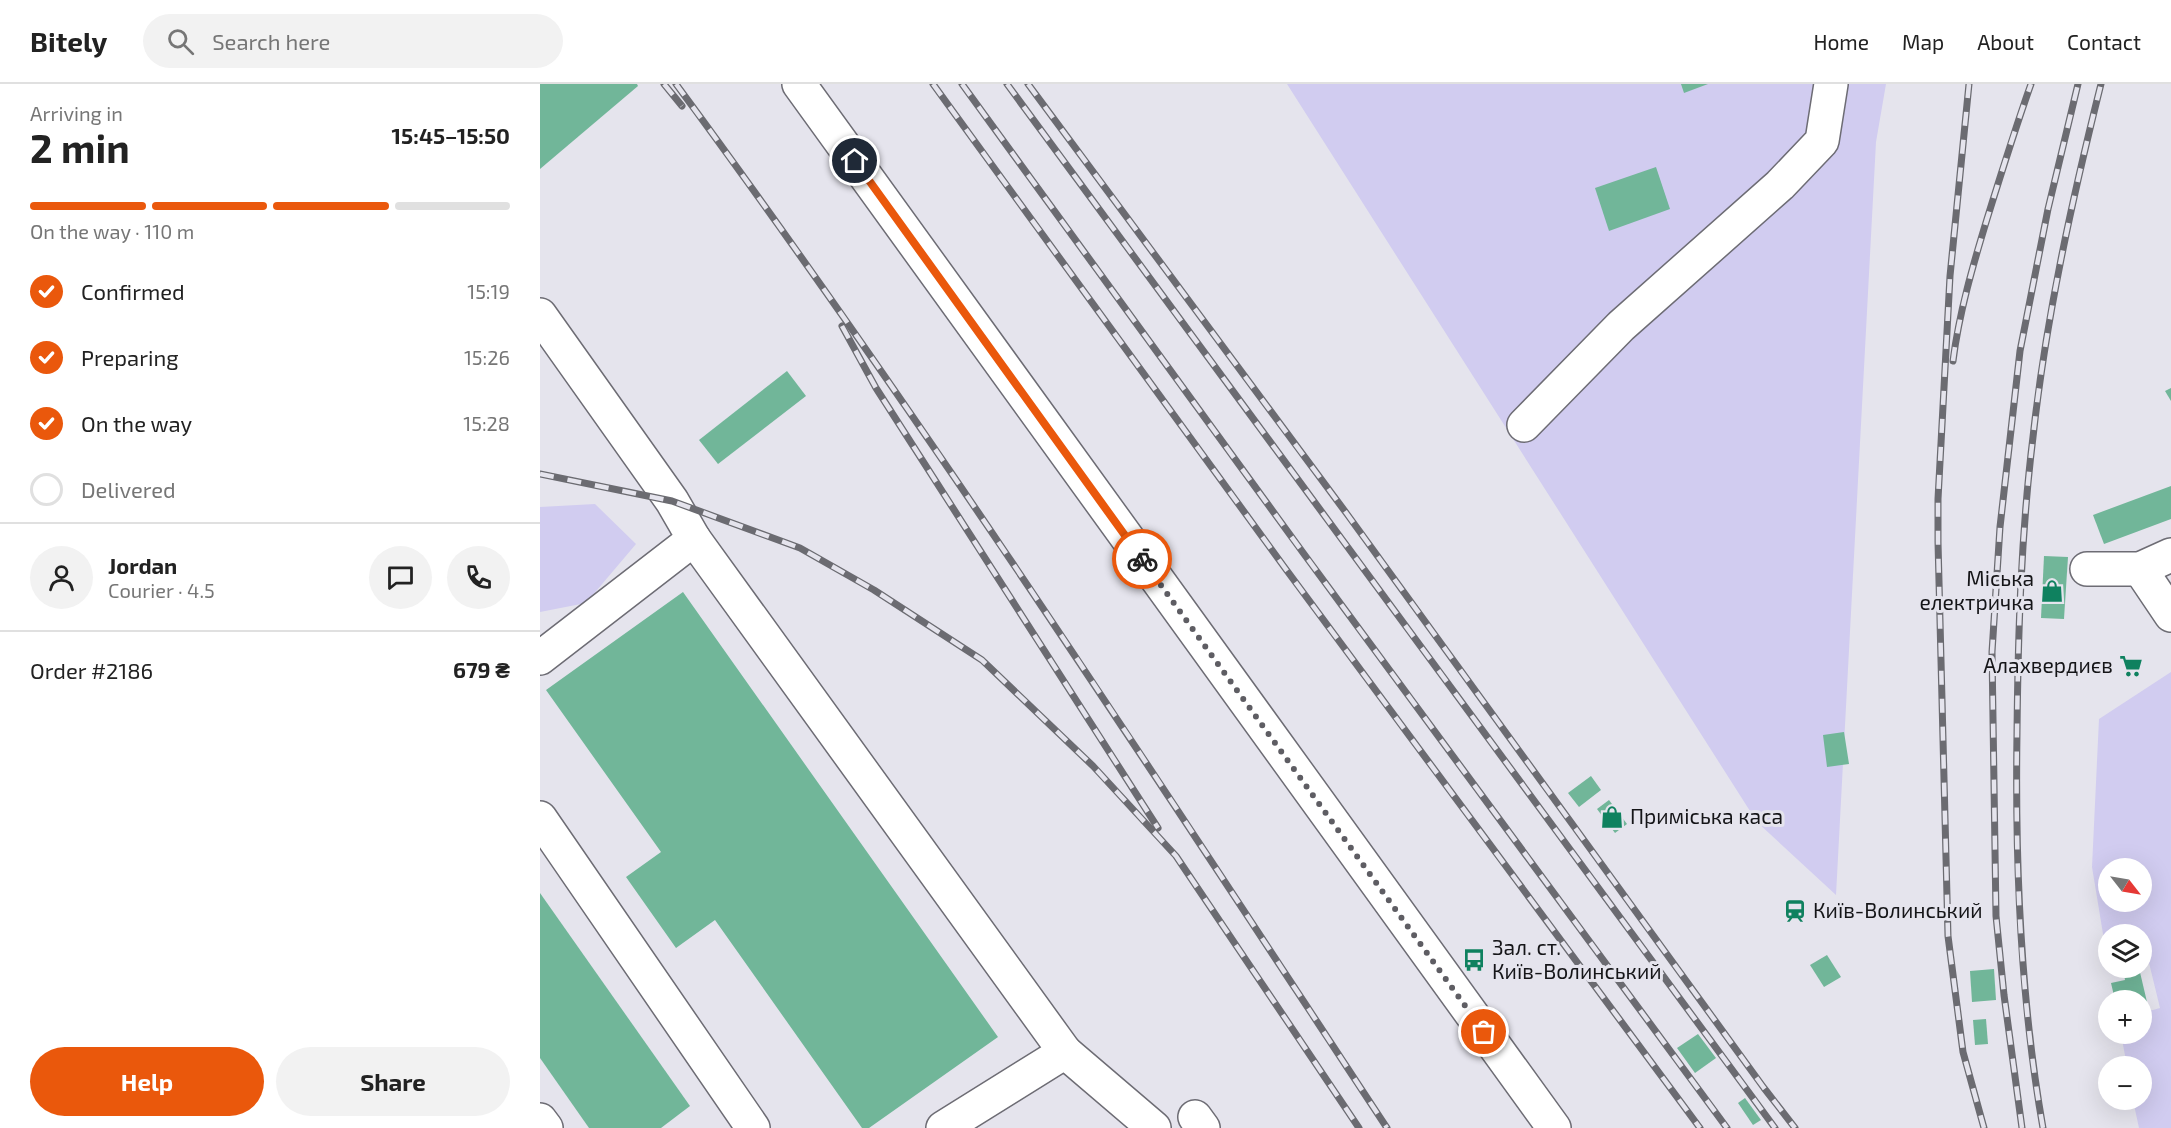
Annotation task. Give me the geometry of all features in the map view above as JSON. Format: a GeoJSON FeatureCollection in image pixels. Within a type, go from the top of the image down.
{"type":"FeatureCollection","features":[{"type":"Feature","properties":{"kind":"main road"},"geometry":{"type":"LineString","coordinates":[[799,84],[1554,1128]]}},
{"type":"Feature","properties":{"kind":"main road"},"geometry":{"type":"LineString","coordinates":[[1524,426],[1621,326],[1780,185],[1822,141],[1831,84]]}},
{"type":"Feature","properties":{"kind":"main road"},"geometry":{"type":"LineString","coordinates":[[540,315],[672,501],[694,539],[1065,1052],[1154,1128]]}},
{"type":"Feature","properties":{"kind":"main road"},"geometry":{"type":"LineString","coordinates":[[540,658],[694,539]]}},
{"type":"Feature","properties":{"kind":"main road"},"geometry":{"type":"LineString","coordinates":[[2087,569],[2140,569],[2171,555]]}},
{"type":"Feature","properties":{"kind":"main road"},"geometry":{"type":"LineString","coordinates":[[2140,569],[2171,615]]}},
{"type":"Feature","properties":{"kind":"main road"},"geometry":{"type":"LineString","coordinates":[[540,818],[753,1128]]}},
{"type":"Feature","properties":{"kind":"main road"},"geometry":{"type":"LineString","coordinates":[[943,1128],[1065,1052]]}},
{"type":"Feature","properties":{"kind":"main road"},"geometry":{"type":"LineString","coordinates":[[540,1120],[546,1128]]}},
{"type":"Feature","properties":{"kind":"shaded area"},"geometry":{"type":"Polygon","coordinates":[[[1287,84],[1886,84],[1876,142],[1836,895],[1757,822],[1287,84]]]}},
{"type":"Feature","properties":{"kind":"shaded area"},"geometry":{"type":"Polygon","coordinates":[[[595,504],[636,544],[586,603],[540,612],[540,507],[595,504]]]}},
{"type":"Feature","properties":{"kind":"shaded area"},"geometry":{"type":"Polygon","coordinates":[[[2171,672],[2171,1128],[2139,1128],[2135,1110],[2152,1110],[2152,1056],[2125,1056],[2123,1044],[2152,1044],[2152,1010],[2160,1008],[2152,975],[2152,924],[2101,924],[2099,912],[2152,912],[2152,858],[2098,858],[2098,903],[2092,867],[2099,719],[2171,672]]]}},
{"type":"Feature","properties":{"kind":"building"},"geometry":{"type":"Polygon","coordinates":[[[540,84],[637,84],[638,86],[540,169],[540,84]]]}},
{"type":"Feature","properties":{"kind":"building"},"geometry":{"type":"Polygon","coordinates":[[[1681,84],[1708,84],[1684,93],[1681,84]]]}},
{"type":"Feature","properties":{"kind":"building"},"geometry":{"type":"Polygon","coordinates":[[[1656,167],[1670,209],[1609,231],[1595,188],[1656,167]]]}},
{"type":"Feature","properties":{"kind":"building"},"geometry":{"type":"Polygon","coordinates":[[[787,371],[806,396],[718,464],[699,440],[787,371]]]}},
{"type":"Feature","properties":{"kind":"building"},"geometry":{"type":"Polygon","coordinates":[[[2171,388],[2171,401],[2165,391],[2171,388]]]}},
{"type":"Feature","properties":{"kind":"building"},"geometry":{"type":"Polygon","coordinates":[[[2171,486],[2171,519],[2104,544],[2093,515],[2171,486]]]}},
{"type":"Feature","properties":{"kind":"building"},"geometry":{"type":"Polygon","coordinates":[[[2044,556],[2068,557],[2064,619],[2041,618],[2044,556]]]}},
{"type":"Feature","properties":{"kind":"building"},"geometry":{"type":"Polygon","coordinates":[[[683,592],[998,1037],[869,1128],[862,1128],[715,920],[676,948],[626,877],[661,852],[546,690],[683,592]]]}},
{"type":"Feature","properties":{"kind":"building"},"geometry":{"type":"Polygon","coordinates":[[[1844,732],[1849,764],[1827,767],[1823,735],[1844,732]]]}},
{"type":"Feature","properties":{"kind":"building"},"geometry":{"type":"Polygon","coordinates":[[[1591,776],[1601,790],[1579,807],[1568,793],[1591,776]]]}},
{"type":"Feature","properties":{"kind":"building"},"geometry":{"type":"Polygon","coordinates":[[[1609,800],[1627,824],[1615,833],[1597,809],[1609,800]]]}},
{"type":"Feature","properties":{"kind":"building"},"geometry":{"type":"Polygon","coordinates":[[[540,893],[690,1106],[661,1128],[589,1128],[540,1058],[540,893]]]}},
{"type":"Feature","properties":{"kind":"building"},"geometry":{"type":"Polygon","coordinates":[[[1827,955],[1841,977],[1824,987],[1810,965],[1827,955]]]}},
{"type":"Feature","properties":{"kind":"building"},"geometry":{"type":"Polygon","coordinates":[[[1994,969],[1996,1000],[1972,1002],[1970,971],[1994,969]]]}},
{"type":"Feature","properties":{"kind":"building"},"geometry":{"type":"Polygon","coordinates":[[[2125,978],[2141,978],[2144,990],[2113,990],[2111,983],[2125,980],[2125,978]]]}},
{"type":"Feature","properties":{"kind":"building"},"geometry":{"type":"Polygon","coordinates":[[[1986,1019],[1988,1044],[1975,1045],[1973,1020],[1986,1019]]]}},
{"type":"Feature","properties":{"kind":"building"},"geometry":{"type":"Polygon","coordinates":[[[1698,1034],[1716,1058],[1695,1073],[1677,1048],[1698,1034]]]}},
{"type":"Feature","properties":{"kind":"building"},"geometry":{"type":"Polygon","coordinates":[[[1745,1098],[1761,1120],[1753,1125],[1738,1103],[1745,1098]]]}},
{"type":"Feature","properties":{"kind":"railway"},"geometry":{"type":"LineString","coordinates":[[664,84],[682,106]]}},
{"type":"Feature","properties":{"kind":"railway"},"geometry":{"type":"LineString","coordinates":[[676,84],[950,470],[1387,1128]]}},
{"type":"Feature","properties":{"kind":"railway"},"geometry":{"type":"LineString","coordinates":[[933,84],[1285,568],[1700,1128]]}},
{"type":"Feature","properties":{"kind":"railway"},"geometry":{"type":"LineString","coordinates":[[962,84],[1304,554],[1727,1128]]}},
{"type":"Feature","properties":{"kind":"railway"},"geometry":{"type":"LineString","coordinates":[[1007,84],[1775,1128]]}},
{"type":"Feature","properties":{"kind":"railway"},"geometry":{"type":"LineString","coordinates":[[1028,84],[1347,514],[1795,1128]]}},
{"type":"Feature","properties":{"kind":"railway"},"geometry":{"type":"LineString","coordinates":[[1969,84],[1950,276],[1938,499],[1938,542],[1948,936],[1963,1052],[1984,1128]]}},
{"type":"Feature","properties":{"kind":"railway"},"geometry":{"type":"LineString","coordinates":[[1953,361],[1963,307],[1977,254],[2031,84]]}},
{"type":"Feature","properties":{"kind":"railway"},"geometry":{"type":"LineString","coordinates":[[2022,1128],[1996,916],[1992,652],[2000,527],[2020,351],[2048,209],[2078,84]]}},
{"type":"Feature","properties":{"kind":"railway"},"geometry":{"type":"LineString","coordinates":[[2043,1128],[2024,981],[2018,882],[2017,696],[2023,548],[2038,392],[2045,348],[2070,215],[2101,84]]}},
{"type":"Feature","properties":{"kind":"railway"},"geometry":{"type":"LineString","coordinates":[[842,326],[876,388],[1158,828]]}},
{"type":"Feature","properties":{"kind":"railway"},"geometry":{"type":"LineString","coordinates":[[540,474],[672,501],[800,548],[874,590],[982,660],[1093,766],[1176,856],[1359,1128]]}},
{"type":"Feature","properties":{"kind":"way so far"},"geometry":{"type":"LineString","coordinates":[[1142,559],[1484,1032]]}},
{"type":"Feature","properties":{"kind":"place","name":"Міська електричка"},"geometry":{"type":"Point","coordinates":[2052,591]}},
{"type":"Feature","properties":{"kind":"place","name":"Алахвердиєв"},"geometry":{"type":"Point","coordinates":[2131,666]}},
{"type":"Feature","properties":{"kind":"place","name":"Приміська каса"},"geometry":{"type":"Point","coordinates":[1612,817]}},
{"type":"Feature","properties":{"kind":"place","name":"Київ-Волинський"},"geometry":{"type":"Point","coordinates":[1795,911]}},
{"type":"Feature","properties":{"kind":"place","name":"Зал. ст. Київ-Волинський"},"geometry":{"type":"Point","coordinates":[1474,960]}},
{"type":"Feature","properties":{"kind":"route"},"geometry":{"type":"LineString","coordinates":[[855,161],[1142,559]]}}]}
